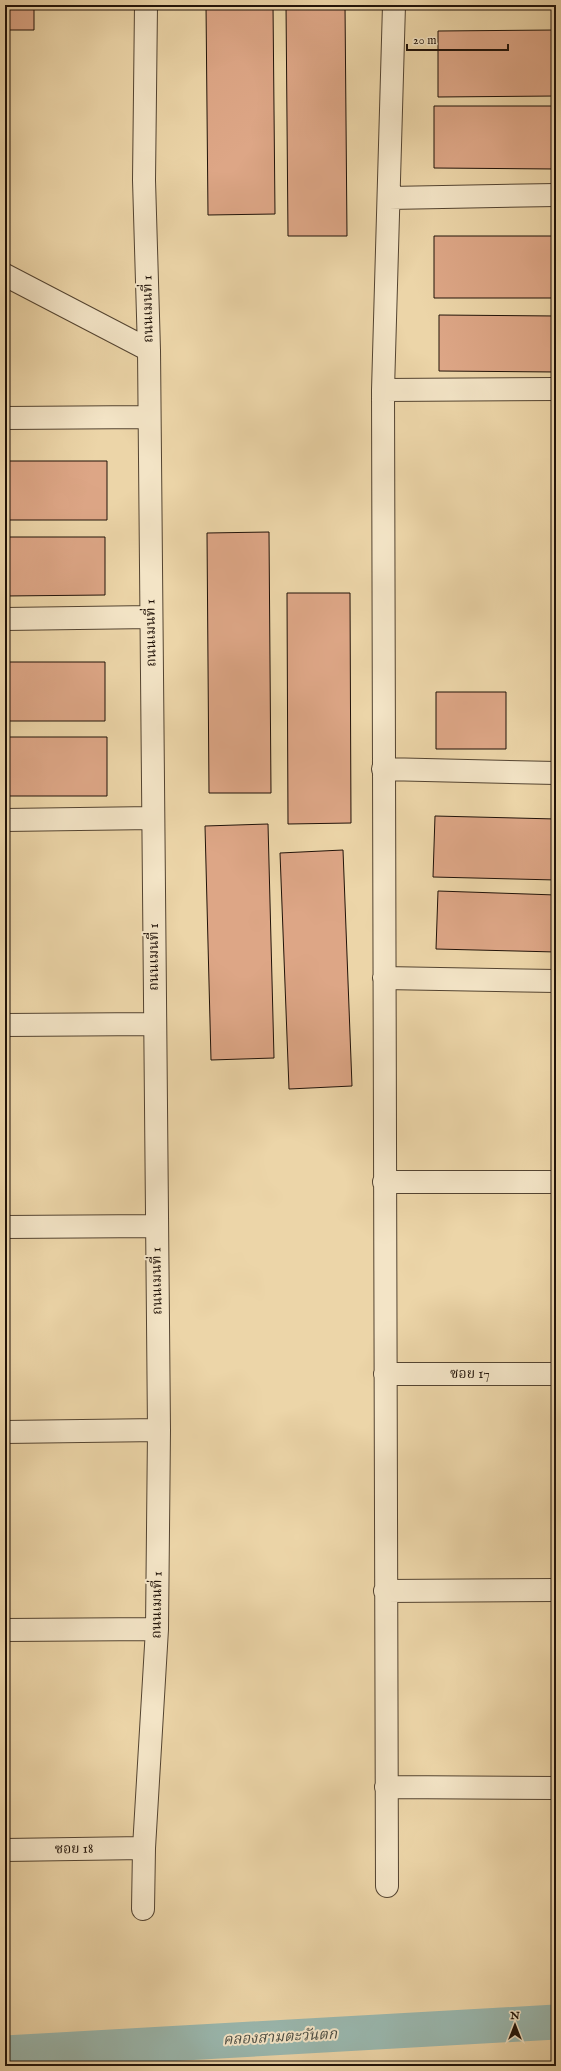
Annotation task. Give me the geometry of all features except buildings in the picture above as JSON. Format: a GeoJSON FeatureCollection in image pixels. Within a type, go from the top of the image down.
{"type":"FeatureCollection","features":[{"type":"Feature","properties":{"kind":"street","name":"ถนนเมนที่ 1"},"geometry":{"type":"LineString","coordinates":[[143,1909],[144,1848],[157,1629],[159,1430],[149,350],[144,180],[146,5]]}},
{"type":"Feature","properties":{"kind":"street"},"geometry":{"type":"LineString","coordinates":[[387,1886],[385,1591],[383,390],[390,198],[394,5]]}},
{"type":"Feature","properties":{"kind":"street"},"geometry":{"type":"LineString","coordinates":[[390,198],[556,196]]}},
{"type":"Feature","properties":{"kind":"street"},"geometry":{"type":"LineString","coordinates":[[5,275],[149,350]]}},
{"type":"Feature","properties":{"kind":"street"},"geometry":{"type":"LineString","coordinates":[[383,390],[556,389]]}},
{"type":"Feature","properties":{"kind":"street"},"geometry":{"type":"LineString","coordinates":[[5,418],[149,417]]}},
{"type":"Feature","properties":{"kind":"street"},"geometry":{"type":"LineString","coordinates":[[5,619],[151,617]]}},
{"type":"Feature","properties":{"kind":"street"},"geometry":{"type":"LineString","coordinates":[[384,769],[556,773]]}},
{"type":"Feature","properties":{"kind":"street"},"geometry":{"type":"LineString","coordinates":[[5,820],[153,818]]}},
{"type":"Feature","properties":{"kind":"street"},"geometry":{"type":"LineString","coordinates":[[384,978],[556,981]]}},
{"type":"Feature","properties":{"kind":"street"},"geometry":{"type":"LineString","coordinates":[[5,1025],[155,1024]]}},
{"type":"Feature","properties":{"kind":"street"},"geometry":{"type":"LineString","coordinates":[[384,1182],[556,1182]]}},
{"type":"Feature","properties":{"kind":"street"},"geometry":{"type":"LineString","coordinates":[[5,1227],[157,1226]]}},
{"type":"Feature","properties":{"kind":"street","name":"ซอย 17"},"geometry":{"type":"LineString","coordinates":[[385,1374],[556,1374]]}},
{"type":"Feature","properties":{"kind":"street"},"geometry":{"type":"LineString","coordinates":[[5,1432],[159,1430]]}},
{"type":"Feature","properties":{"kind":"street"},"geometry":{"type":"LineString","coordinates":[[385,1591],[556,1590]]}},
{"type":"Feature","properties":{"kind":"street"},"geometry":{"type":"LineString","coordinates":[[5,1630],[157,1629]]}},
{"type":"Feature","properties":{"kind":"street"},"geometry":{"type":"LineString","coordinates":[[386,1788],[556,1788]]}},
{"type":"Feature","properties":{"kind":"street","name":"ซอย 18"},"geometry":{"type":"LineString","coordinates":[[5,1850],[144,1848]]}},
{"type":"Feature","properties":{"kind":"waterway","name":"คลองสามตะวันตก"},"geometry":{"type":"LineString","coordinates":[[5,2053],[556,2022]]}}]}
